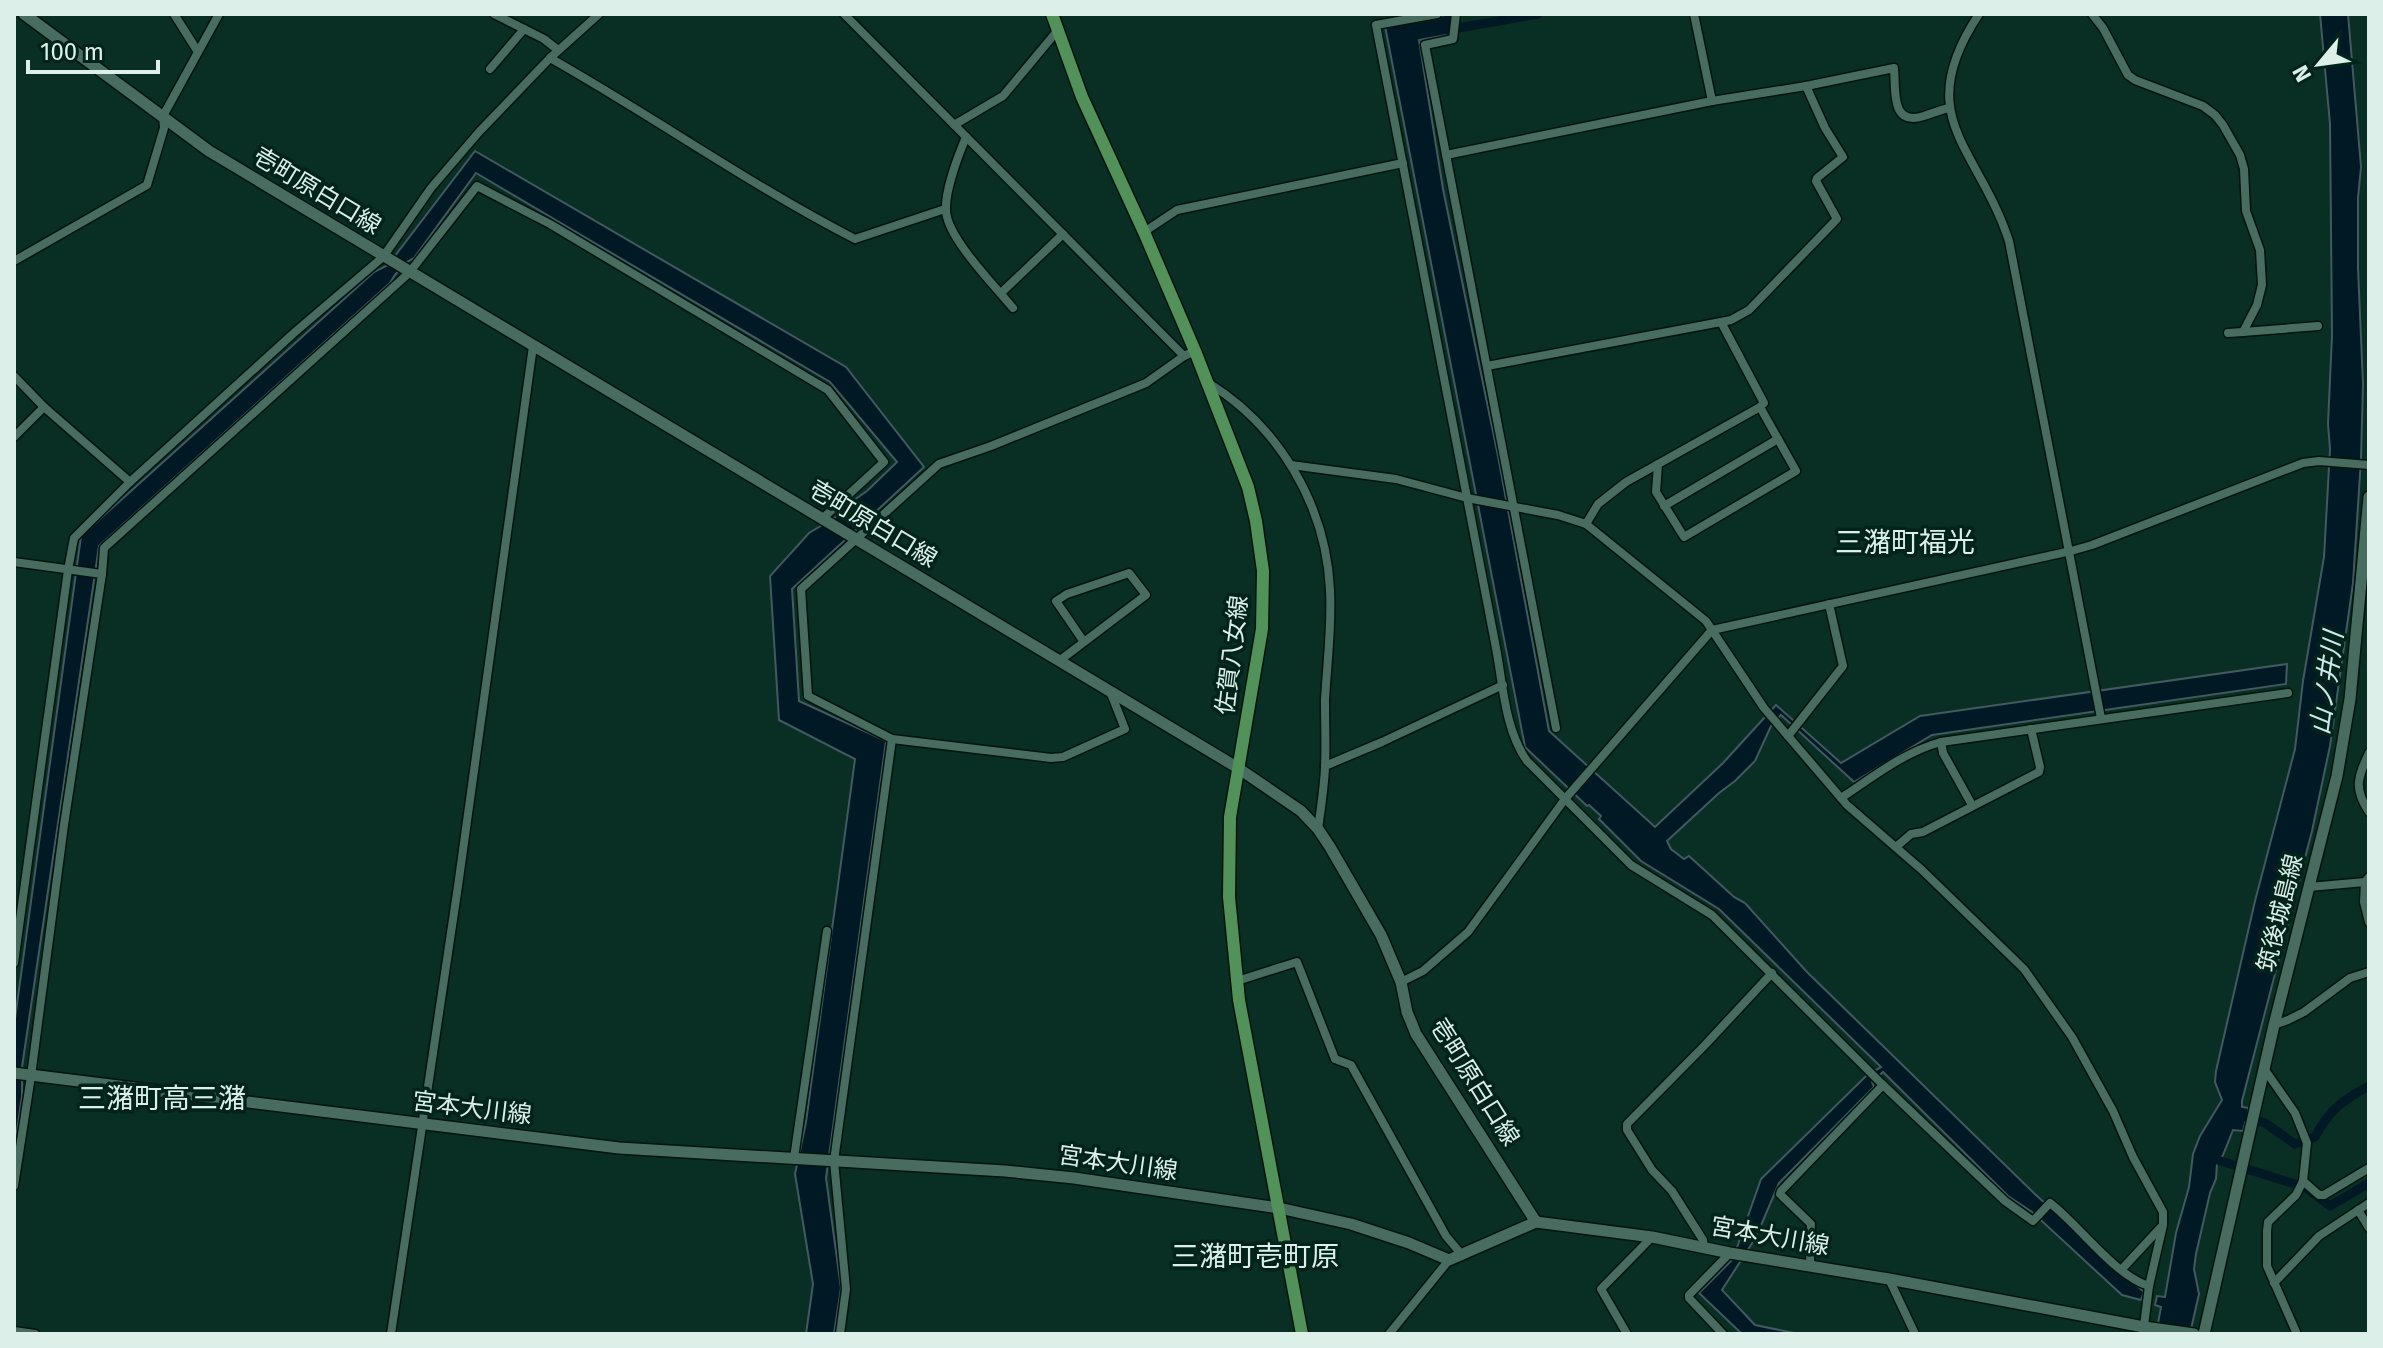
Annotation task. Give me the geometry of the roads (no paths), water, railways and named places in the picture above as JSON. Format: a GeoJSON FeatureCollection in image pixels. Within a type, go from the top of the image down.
{"type":"FeatureCollection","features":[{"type":"Feature","properties":{"kind":"main road","name":"壱町原白口線"},"geometry":{"type":"LineString","coordinates":[[24,14],[209,151],[1238,768],[1301,811],[1318,829],[1381,935],[1401,982],[1407,1012],[1416,1034],[1536,1222]]}},
{"type":"Feature","properties":{"kind":"main road","name":"佐賀八女線"},"geometry":{"type":"LineString","coordinates":[[1052,14],[1082,97],[1144,232],[1189,354],[1206,381],[1248,487],[1256,521],[1263,571],[1262,629],[1230,817],[1229,897],[1237,981],[1302,1334]]}},
{"type":"Feature","properties":{"kind":"main road","name":"筑後城島線"},"geometry":{"type":"LineString","coordinates":[[2204,1334],[2274,1025],[2337,776],[2350,699],[2369,497]]}},
{"type":"Feature","properties":{"kind":"main road","name":"宮本大川線"},"geometry":{"type":"LineString","coordinates":[[24,1075],[619,1148],[1057,1176],[1279,1208],[1351,1224],[1449,1260]]}},
{"type":"Feature","properties":{"kind":"main road","name":"宮本大川線"},"geometry":{"type":"LineString","coordinates":[[1536,1222],[1652,1237],[2145,1329],[2194,1334]]}},
{"type":"Feature","properties":{"kind":"main road"},"geometry":{"type":"LineString","coordinates":[[1449,1260],[1536,1222]]}},
{"type":"Feature","properties":{"kind":"street"},"geometry":{"type":"LineString","coordinates":[[174,14],[198,52]]}},
{"type":"Feature","properties":{"kind":"street"},"geometry":{"type":"LineString","coordinates":[[14,261],[147,185],[164,128],[163,116],[219,14]]}},
{"type":"Feature","properties":{"kind":"street"},"geometry":{"type":"LineString","coordinates":[[494,14],[544,39],[558,50]]}},
{"type":"Feature","properties":{"kind":"street"},"geometry":{"type":"LineString","coordinates":[[14,963],[74,538],[130,482],[295,332],[386,258],[431,188],[450,165],[550,58],[599,14]]}},
{"type":"Feature","properties":{"kind":"street"},"geometry":{"type":"LineString","coordinates":[[844,14],[1063,234],[1189,354],[1146,383],[939,464],[854,538],[801,589],[808,696],[892,739],[1051,758],[1063,757],[1125,729],[1110,691]]}},
{"type":"Feature","properties":{"kind":"street"},"geometry":{"type":"LineString","coordinates":[[1437,14],[1376,25],[1470,498],[1503,685],[1519,750],[1631,865],[1712,915],[2005,1201],[2033,1221],[2050,1203],[2122,1269],[2149,1286]]}},
{"type":"Feature","properties":{"kind":"street"},"geometry":{"type":"LineString","coordinates":[[1456,14],[1453,39],[1425,45],[1556,728]]}},
{"type":"Feature","properties":{"kind":"street"},"geometry":{"type":"LineString","coordinates":[[1694,14],[1712,101]]}},
{"type":"Feature","properties":{"kind":"street"},"geometry":{"type":"LineString","coordinates":[[1979,14],[1965,34],[1954,62],[1949,78],[1949,108],[1955,131],[1991,195],[2009,241],[2101,716]]}},
{"type":"Feature","properties":{"kind":"street"},"geometry":{"type":"LineString","coordinates":[[2092,14],[2128,75],[2203,106],[2215,115],[2240,155],[2244,169],[2246,211],[2260,250],[2262,285],[2260,297],[2243,332]]}},
{"type":"Feature","properties":{"kind":"street"},"geometry":{"type":"LineString","coordinates":[[490,69],[524,29]]}},
{"type":"Feature","properties":{"kind":"street"},"geometry":{"type":"LineString","coordinates":[[954,125],[1003,96],[1058,30]]}},
{"type":"Feature","properties":{"kind":"street"},"geometry":{"type":"LineString","coordinates":[[550,58],[813,217],[855,239],[945,209]]}},
{"type":"Feature","properties":{"kind":"street"},"geometry":{"type":"LineString","coordinates":[[1446,155],[1894,68],[1896,103],[1901,115],[1906,118],[1923,117],[1949,108]]}},
{"type":"Feature","properties":{"kind":"street"},"geometry":{"type":"LineString","coordinates":[[1487,366],[1731,320],[1749,310],[1837,219],[1816,181],[1843,157],[1825,128],[1806,86]]}},
{"type":"Feature","properties":{"kind":"street"},"geometry":{"type":"LineString","coordinates":[[966,137],[945,209],[947,219],[961,246],[1013,308]]}},
{"type":"Feature","properties":{"kind":"street"},"geometry":{"type":"LineString","coordinates":[[1144,232],[1177,210],[1403,163]]}},
{"type":"Feature","properties":{"kind":"street"},"geometry":{"type":"LineString","coordinates":[[14,1186],[24,1075],[104,548],[406,271],[477,186],[550,224],[828,390],[884,462],[824,520]]}},
{"type":"Feature","properties":{"kind":"street"},"geometry":{"type":"LineString","coordinates":[[1001,293],[1063,234]]}},
{"type":"Feature","properties":{"kind":"street"},"geometry":{"type":"LineString","coordinates":[[1586,524],[1606,497],[1764,403],[1721,322]]}},
{"type":"Feature","properties":{"kind":"street"},"geometry":{"type":"LineString","coordinates":[[2228,333],[2318,326]]}},
{"type":"Feature","properties":{"kind":"street"},"geometry":{"type":"LineString","coordinates":[[391,1334],[533,346]]}},
{"type":"Feature","properties":{"kind":"street"},"geometry":{"type":"LineString","coordinates":[[14,376],[44,407],[130,482]]}},
{"type":"Feature","properties":{"kind":"street"},"geometry":{"type":"LineString","coordinates":[[1206,381],[1240,405],[1273,440],[1291,465],[1319,521],[1328,565],[1331,610],[1325,700],[1325,766],[1318,829]]}},
{"type":"Feature","properties":{"kind":"street"},"geometry":{"type":"LineString","coordinates":[[15,435],[44,407]]}},
{"type":"Feature","properties":{"kind":"street"},"geometry":{"type":"LineString","coordinates":[[1658,464],[1655,487],[1684,537],[1796,471],[1760,407]]}},
{"type":"Feature","properties":{"kind":"street"},"geometry":{"type":"LineString","coordinates":[[1664,506],[1778,439]]}},
{"type":"Feature","properties":{"kind":"street"},"geometry":{"type":"LineString","coordinates":[[1401,982],[1423,971],[1468,932],[1567,798],[1712,630],[2071,551],[2303,463],[2319,461],[2369,465]]}},
{"type":"Feature","properties":{"kind":"street"},"geometry":{"type":"LineString","coordinates":[[1291,465],[1384,477],[1558,515],[1586,524],[1706,621],[1764,708],[1841,798],[1972,917],[2024,969],[2089,1066],[2163,1212],[2163,1225],[2149,1286],[2145,1329]]}},
{"type":"Feature","properties":{"kind":"street"},"geometry":{"type":"LineString","coordinates":[[14,562],[102,574]]}},
{"type":"Feature","properties":{"kind":"street"},"geometry":{"type":"LineString","coordinates":[[1059,661],[1146,595],[1129,573],[1076,590],[1056,601],[1084,642]]}},
{"type":"Feature","properties":{"kind":"street"},"geometry":{"type":"LineString","coordinates":[[1788,736],[1843,666],[1829,604]]}},
{"type":"Feature","properties":{"kind":"street"},"geometry":{"type":"LineString","coordinates":[[1325,766],[1503,685]]}},
{"type":"Feature","properties":{"kind":"street"},"geometry":{"type":"LineString","coordinates":[[1841,798],[1892,764],[1924,747],[1941,742],[2101,716],[2288,693]]}},
{"type":"Feature","properties":{"kind":"street"},"geometry":{"type":"LineString","coordinates":[[1896,847],[1911,834],[1923,832],[2039,772],[2031,729]]}},
{"type":"Feature","properties":{"kind":"street"},"geometry":{"type":"LineString","coordinates":[[840,1334],[846,1289],[831,1161],[892,739]]}},
{"type":"Feature","properties":{"kind":"street"},"geometry":{"type":"LineString","coordinates":[[1941,742],[1943,753],[1972,805]]}},
{"type":"Feature","properties":{"kind":"street"},"geometry":{"type":"LineString","coordinates":[[2369,753],[2359,774],[2358,787],[2360,798],[2369,812]]}},
{"type":"Feature","properties":{"kind":"street"},"geometry":{"type":"LineString","coordinates":[[2309,887],[2367,880],[2364,902],[2369,922]]}},
{"type":"Feature","properties":{"kind":"street"},"geometry":{"type":"LineString","coordinates":[[797,1158],[827,931]]}},
{"type":"Feature","properties":{"kind":"street"},"geometry":{"type":"LineString","coordinates":[[1237,981],[1297,962],[1335,1059],[1351,1065],[1446,1236],[1462,1255]]}},
{"type":"Feature","properties":{"kind":"street"},"geometry":{"type":"LineString","coordinates":[[2274,1025],[2304,1012],[2350,978],[2369,972]]}},
{"type":"Feature","properties":{"kind":"street"},"geometry":{"type":"LineString","coordinates":[[1704,1248],[1703,1240],[1672,1191],[1652,1170],[1627,1130],[1627,1124],[1772,973]]}},
{"type":"Feature","properties":{"kind":"street"},"geometry":{"type":"LineString","coordinates":[[2265,1070],[2301,1126],[2307,1143],[2303,1181],[2296,1195],[2268,1222],[2267,1266],[2297,1334]]}},
{"type":"Feature","properties":{"kind":"street"},"geometry":{"type":"LineString","coordinates":[[1810,1266],[1811,1224],[1780,1194],[1781,1191],[1883,1085]]}},
{"type":"Feature","properties":{"kind":"street"},"geometry":{"type":"LineString","coordinates":[[2303,1181],[2319,1195],[2324,1195],[2369,1168]]}},
{"type":"Feature","properties":{"kind":"street"},"geometry":{"type":"LineString","coordinates":[[2274,1283],[2319,1236],[2369,1203]]}},
{"type":"Feature","properties":{"kind":"street"},"geometry":{"type":"LineString","coordinates":[[2358,1210],[2369,1228]]}},
{"type":"Feature","properties":{"kind":"street"},"geometry":{"type":"LineString","coordinates":[[2122,1269],[2163,1225]]}},
{"type":"Feature","properties":{"kind":"street"},"geometry":{"type":"LineString","coordinates":[[1627,1334],[1601,1289],[1652,1237]]}},
{"type":"Feature","properties":{"kind":"street"},"geometry":{"type":"LineString","coordinates":[[1723,1334],[1689,1295],[1730,1253]]}},
{"type":"Feature","properties":{"kind":"street"},"geometry":{"type":"LineString","coordinates":[[1389,1334],[1449,1260]]}},
{"type":"Feature","properties":{"kind":"street"},"geometry":{"type":"LineString","coordinates":[[1889,1279],[1915,1334]]}},
{"type":"Feature","properties":{"kind":"street"},"geometry":{"type":"LineString","coordinates":[[14,1331],[35,1334]]}},
{"type":"Feature","properties":{"kind":"water","name":"山ノ井川"},"geometry":{"type":"Polygon","coordinates":[[[2320,14],[2348,14],[2361,167],[2358,268],[2363,384],[2353,583],[2330,746],[2312,831],[2242,1101],[2242,1107],[2249,1108],[2243,1131],[2233,1130],[2217,1163],[2216,1179],[2196,1254],[2194,1269],[2199,1294],[2191,1329],[2156,1334],[2161,1307],[2155,1305],[2157,1296],[2165,1297],[2176,1233],[2189,1187],[2193,1154],[2222,1100],[2215,1082],[2216,1071],[2255,901],[2295,749],[2324,557],[2332,335],[2330,124],[2320,14]]]}},
{"type":"Feature","properties":{"kind":"water"},"geometry":{"type":"Polygon","coordinates":[[[1452,15],[1452,34],[1419,40],[1443,189],[1498,456],[1549,731],[1655,827],[1723,763],[1776,705],[1841,763],[1920,716],[2287,664],[2286,684],[1932,735],[1854,782],[1781,715],[1771,726],[1755,761],[1667,841],[1671,849],[1684,859],[1689,856],[1734,897],[1745,903],[1807,972],[2037,1196],[2144,1292],[2141,1300],[2122,1295],[2032,1212],[2008,1196],[1883,1072],[1872,1082],[1874,1087],[1779,1183],[1756,1237],[1722,1290],[1755,1325],[1799,1334],[1742,1334],[1699,1293],[1733,1259],[1761,1179],[1866,1076],[1881,1067],[1719,909],[1641,861],[1599,819],[1601,816],[1525,747],[1385,26],[1452,15]]]}},
{"type":"Feature","properties":{"kind":"water"},"geometry":{"type":"Polygon","coordinates":[[[475,151],[846,367],[924,467],[792,589],[799,701],[886,741],[826,1178],[841,1288],[834,1334],[806,1334],[813,1284],[795,1174],[806,1122],[855,759],[779,720],[770,576],[809,533],[839,515],[897,462],[830,382],[476,173],[414,258],[400,268],[390,283],[99,546],[22,1067],[22,1096],[14,1152],[14,1026],[81,536],[374,272],[388,265],[475,151]]]}},
{"type":"Feature","properties":{"kind":"waterway"},"geometry":{"type":"LineString","coordinates":[[1447,30],[1538,14]]}},
{"type":"Feature","properties":{"kind":"waterway"},"geometry":{"type":"LineString","coordinates":[[2246,1117],[2265,1123],[2295,1144],[2315,1137],[2338,1107],[2369,1086]]}},
{"type":"Feature","properties":{"kind":"waterway"},"geometry":{"type":"LineString","coordinates":[[2211,1158],[2305,1187],[2330,1206],[2369,1183]]}},
{"type":"Feature","properties":{"kind":"district","name":"三潴町福光"},"geometry":{"type":"Point","coordinates":[1905,542]}},
{"type":"Feature","properties":{"kind":"district","name":"三潴町高三潴"},"geometry":{"type":"Point","coordinates":[162,1098]}},
{"type":"Feature","properties":{"kind":"district","name":"三潴町壱町原"},"geometry":{"type":"Point","coordinates":[1255,1256]}}]}
